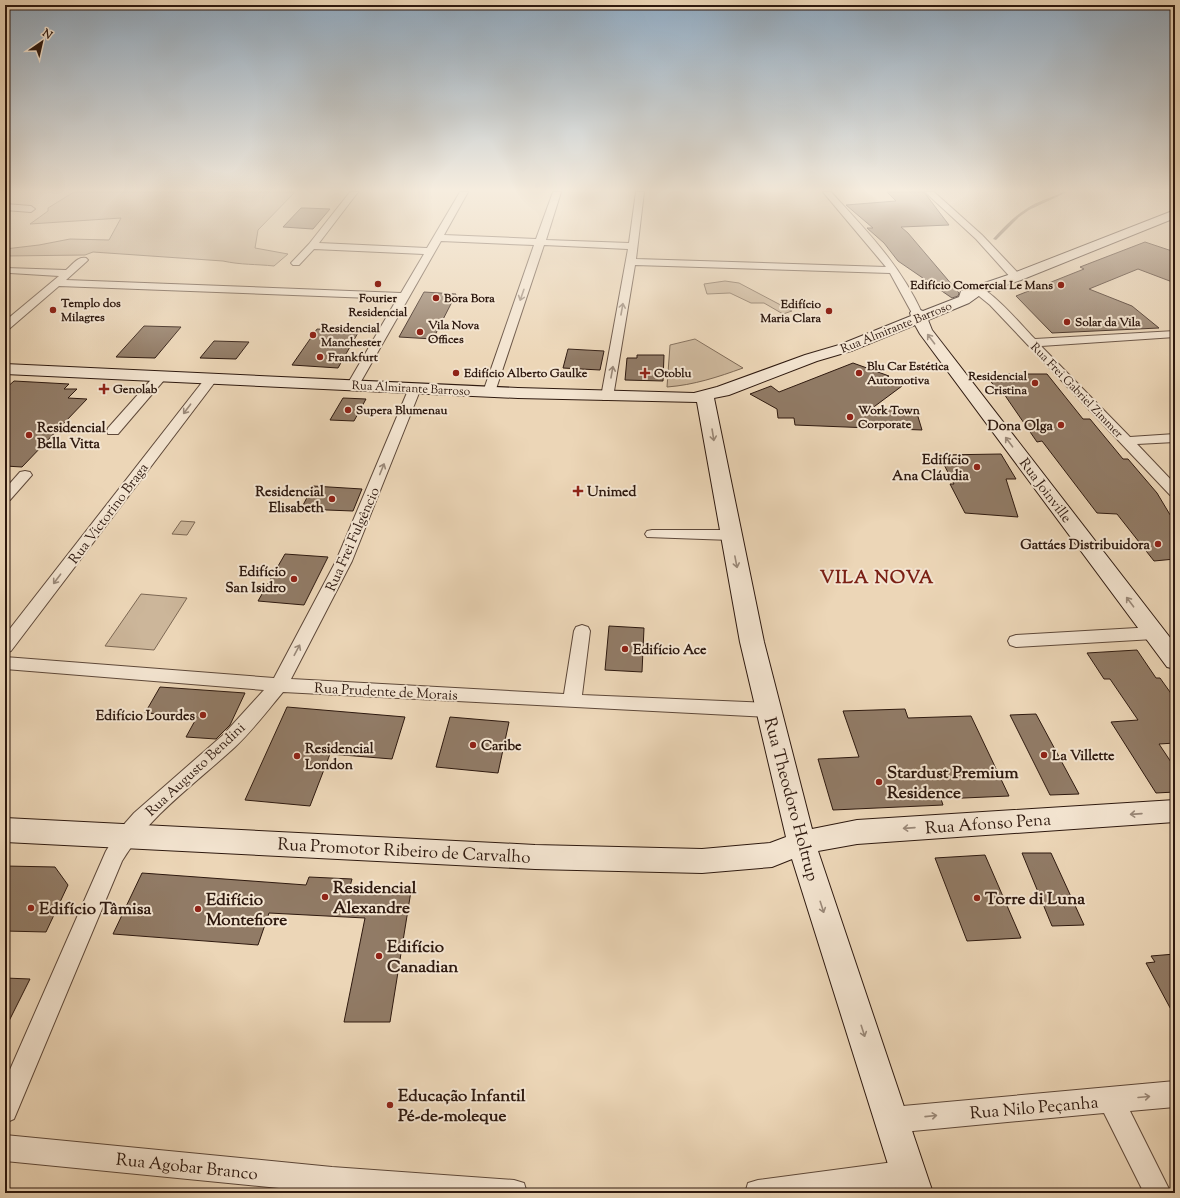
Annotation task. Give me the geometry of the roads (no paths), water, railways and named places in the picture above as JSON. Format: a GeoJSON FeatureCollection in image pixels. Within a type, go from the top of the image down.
{"type":"FeatureCollection","features":[{"type":"Feature","properties":{"kind":"main road","name":"Rua Almirante Barroso"},"geometry":{"type":"LineString","coordinates":[[5,369],[607,397],[682,399],[705,397],[811,358],[845,348],[918,316],[964,300],[978,290],[1016,277],[1090,248]]}},
{"type":"Feature","properties":{"kind":"main road","name":"Rua Joinville"},"geometry":{"type":"LineString","coordinates":[[918,316],[925,331],[1175,661]]}},
{"type":"Feature","properties":{"kind":"main road","name":"Rua Theodoro Holtrup"},"geometry":{"type":"LineString","coordinates":[[705,397],[752,642],[767,710],[801,843],[912,1183]]}},
{"type":"Feature","properties":{"kind":"main road","name":"Rua Afonso Pena"},"geometry":{"type":"LineString","coordinates":[[801,843],[857,832],[1175,812]]}},
{"type":"Feature","properties":{"kind":"main road","name":"Rua Promotor Ribeiro de Carvalho"},"geometry":{"type":"LineString","coordinates":[[5,830],[535,857],[702,861],[772,855],[801,843]]}},
{"type":"Feature","properties":{"kind":"street"},"geometry":{"type":"LineString","coordinates":[[296,263],[310,248]]}},
{"type":"Feature","properties":{"kind":"street"},"geometry":{"type":"LineString","coordinates":[[357,248],[430,251]]}},
{"type":"Feature","properties":{"kind":"street"},"geometry":{"type":"LineString","coordinates":[[353,385],[432,248]]}},
{"type":"Feature","properties":{"kind":"street"},"geometry":{"type":"LineString","coordinates":[[489,392],[538,248]]}},
{"type":"Feature","properties":{"kind":"street"},"geometry":{"type":"LineString","coordinates":[[607,397],[633,248]]}},
{"type":"Feature","properties":{"kind":"street"},"geometry":{"type":"LineString","coordinates":[[876,248],[912,301],[918,316]]}},
{"type":"Feature","properties":{"kind":"street"},"geometry":{"type":"LineString","coordinates":[[989,248],[1016,277]]}},
{"type":"Feature","properties":{"kind":"street"},"geometry":{"type":"LineString","coordinates":[[5,327],[83,260]]}},
{"type":"Feature","properties":{"kind":"street"},"geometry":{"type":"LineString","coordinates":[[631,262],[892,270]]}},
{"type":"Feature","properties":{"kind":"street"},"geometry":{"type":"LineString","coordinates":[[10,270],[68,273]]}},
{"type":"Feature","properties":{"kind":"street"},"geometry":{"type":"LineString","coordinates":[[57,283],[405,296]]}},
{"type":"Feature","properties":{"kind":"street","name":"Rua Frei Gabriel Zimmer"},"geometry":{"type":"LineString","coordinates":[[978,290],[989,298],[1126,441],[1170,480],[1175,492]]}},
{"type":"Feature","properties":{"kind":"street"},"geometry":{"type":"LineString","coordinates":[[1032,343],[1175,334]]}},
{"type":"Feature","properties":{"kind":"street"},"geometry":{"type":"LineString","coordinates":[[113,432],[161,376]]}},
{"type":"Feature","properties":{"kind":"street","name":"Rua Victorino Braga"},"geometry":{"type":"LineString","coordinates":[[5,647],[211,378]]}},
{"type":"Feature","properties":{"kind":"street","name":"Rua Frei Fulgêncio"},"geometry":{"type":"LineString","coordinates":[[279,685],[344,561],[415,388]]}},
{"type":"Feature","properties":{"kind":"street"},"geometry":{"type":"LineString","coordinates":[[1126,441],[1175,438]]}},
{"type":"Feature","properties":{"kind":"street"},"geometry":{"type":"LineString","coordinates":[[5,497],[25,475]]}},
{"type":"Feature","properties":{"kind":"street"},"geometry":{"type":"LineString","coordinates":[[652,534],[731,535]]}},
{"type":"Feature","properties":{"kind":"street"},"geometry":{"type":"LineString","coordinates":[[572,701],[582,631]]}},
{"type":"Feature","properties":{"kind":"street"},"geometry":{"type":"LineString","coordinates":[[1016,641],[1154,633]]}},
{"type":"Feature","properties":{"kind":"street","name":"Rua Prudente de Morais"},"geometry":{"type":"LineString","coordinates":[[5,664],[279,685],[767,710]]}},
{"type":"Feature","properties":{"kind":"street","name":"Rua Augusto Bendini"},"geometry":{"type":"LineString","coordinates":[[126,836],[141,819],[230,740],[279,685]]}},
{"type":"Feature","properties":{"kind":"street"},"geometry":{"type":"LineString","coordinates":[[5,1110],[113,857],[126,836]]}},
{"type":"Feature","properties":{"kind":"street","name":"Rua Nilo Peçanha"},"geometry":{"type":"LineString","coordinates":[[892,1120],[1175,1094]]}},
{"type":"Feature","properties":{"kind":"street"},"geometry":{"type":"LineString","coordinates":[[1112,1100],[1158,1193]]}},
{"type":"Feature","properties":{"kind":"street","name":"Rua Agobar Branco"},"geometry":{"type":"LineString","coordinates":[[5,1148],[332,1180],[514,1193]]}},
{"type":"Feature","properties":{"kind":"street"},"geometry":{"type":"LineString","coordinates":[[758,1193],[912,1183]]}},
{"type":"Feature","properties":{"kind":"place","name":"Fourier Residencial"},"geometry":{"type":"Point","coordinates":[378,284]}},
{"type":"Feature","properties":{"kind":"place","name":"Edifício Comercial Le Mans"},"geometry":{"type":"Point","coordinates":[1061,285]}},
{"type":"Feature","properties":{"kind":"place","name":"Bora Bora"},"geometry":{"type":"Point","coordinates":[436,298]}},
{"type":"Feature","properties":{"kind":"place","name":"Templo dos Milagres"},"geometry":{"type":"Point","coordinates":[53,310]}},
{"type":"Feature","properties":{"kind":"place","name":"Edifício Maria Clara"},"geometry":{"type":"Point","coordinates":[829,311]}},
{"type":"Feature","properties":{"kind":"place","name":"Solar da Vila"},"geometry":{"type":"Point","coordinates":[1067,322]}},
{"type":"Feature","properties":{"kind":"place","name":"Vila Nova Offices"},"geometry":{"type":"Point","coordinates":[420,332]}},
{"type":"Feature","properties":{"kind":"place","name":"Residencial Manchester"},"geometry":{"type":"Point","coordinates":[313,335]}},
{"type":"Feature","properties":{"kind":"place","name":"Frankfurt"},"geometry":{"type":"Point","coordinates":[320,357]}},
{"type":"Feature","properties":{"kind":"place","name":"Edifício Alberto Gaulke"},"geometry":{"type":"Point","coordinates":[456,373]}},
{"type":"Feature","properties":{"kind":"place","name":"Otoblu"},"geometry":{"type":"Point","coordinates":[645,373]}},
{"type":"Feature","properties":{"kind":"place","name":"Blu Car Estética Automotiva"},"geometry":{"type":"Point","coordinates":[859,373]}},
{"type":"Feature","properties":{"kind":"place","name":"Residencial Cristina"},"geometry":{"type":"Point","coordinates":[1035,383]}},
{"type":"Feature","properties":{"kind":"place","name":"Genolab"},"geometry":{"type":"Point","coordinates":[104,389]}},
{"type":"Feature","properties":{"kind":"place","name":"Supera Blumenau"},"geometry":{"type":"Point","coordinates":[348,410]}},
{"type":"Feature","properties":{"kind":"place","name":"Work Town Corporate"},"geometry":{"type":"Point","coordinates":[850,417]}},
{"type":"Feature","properties":{"kind":"place","name":"Dona Olga"},"geometry":{"type":"Point","coordinates":[1061,425]}},
{"type":"Feature","properties":{"kind":"place","name":"Residencial Bella Vitta"},"geometry":{"type":"Point","coordinates":[29,435]}},
{"type":"Feature","properties":{"kind":"place","name":"Edifício Ana Cláudia"},"geometry":{"type":"Point","coordinates":[977,467]}},
{"type":"Feature","properties":{"kind":"place","name":"Unimed"},"geometry":{"type":"Point","coordinates":[578,491]}},
{"type":"Feature","properties":{"kind":"place","name":"Residencial Elisabeth"},"geometry":{"type":"Point","coordinates":[332,499]}},
{"type":"Feature","properties":{"kind":"place","name":"Gattáes Distribuidora"},"geometry":{"type":"Point","coordinates":[1158,544]}},
{"type":"Feature","properties":{"kind":"place","name":"Edifício San Isidro"},"geometry":{"type":"Point","coordinates":[294,579]}},
{"type":"Feature","properties":{"kind":"place","name":"Edifício Ace"},"geometry":{"type":"Point","coordinates":[625,649]}},
{"type":"Feature","properties":{"kind":"place","name":"Edifício Lourdes"},"geometry":{"type":"Point","coordinates":[203,715]}},
{"type":"Feature","properties":{"kind":"place","name":"Caribe"},"geometry":{"type":"Point","coordinates":[473,745]}},
{"type":"Feature","properties":{"kind":"place","name":"La Villette"},"geometry":{"type":"Point","coordinates":[1044,755]}},
{"type":"Feature","properties":{"kind":"place","name":"Residencial London"},"geometry":{"type":"Point","coordinates":[297,756]}},
{"type":"Feature","properties":{"kind":"place","name":"Stardust Premium Residence"},"geometry":{"type":"Point","coordinates":[879,782]}},
{"type":"Feature","properties":{"kind":"place","name":"Residencial Alexandre"},"geometry":{"type":"Point","coordinates":[325,897]}},
{"type":"Feature","properties":{"kind":"place","name":"Torre di Luna"},"geometry":{"type":"Point","coordinates":[977,898]}},
{"type":"Feature","properties":{"kind":"place","name":"Edifício Tâmisa"},"geometry":{"type":"Point","coordinates":[31,908]}},
{"type":"Feature","properties":{"kind":"place","name":"Edifício Montefiore"},"geometry":{"type":"Point","coordinates":[198,909]}},
{"type":"Feature","properties":{"kind":"place","name":"Edifício Canadian"},"geometry":{"type":"Point","coordinates":[379,956]}},
{"type":"Feature","properties":{"kind":"place","name":"Educação Infantil Pé-de-moleque"},"geometry":{"type":"Point","coordinates":[390,1105]}},
{"type":"Feature","properties":{"kind":"district","name":"VILA NOVA"},"geometry":{"type":"Point","coordinates":[877,577]}}]}
